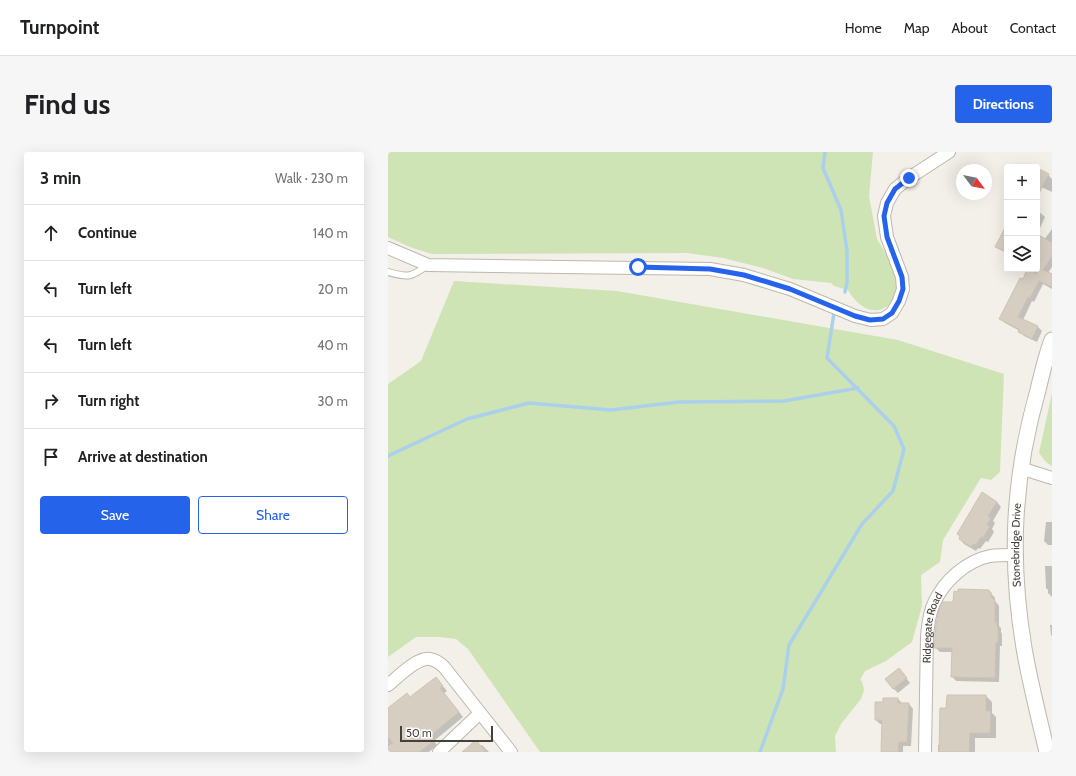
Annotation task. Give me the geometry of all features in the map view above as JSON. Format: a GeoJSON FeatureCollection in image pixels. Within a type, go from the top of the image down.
{"type":"FeatureCollection","features":[{"type":"Feature","properties":{"kind":"street"},"geometry":{"type":"LineString","coordinates":[[388,248],[428,265],[710,269],[744,275],[790,289],[870,320],[883,319],[892,313],[899,301],[903,289],[902,277],[887,237],[884,216],[887,203],[895,189],[949,152]]}},
{"type":"Feature","properties":{"kind":"street","name":"Stonebridge Drive"},"geometry":{"type":"LineString","coordinates":[[1047,752],[1024,648],[1018,601],[1015,555],[1016,512],[1020,468],[1030,416],[1052,340]]}},
{"type":"Feature","properties":{"kind":"street"},"geometry":{"type":"LineString","coordinates":[[1020,468],[1052,478]]}},
{"type":"Feature","properties":{"kind":"street","name":"Ridgegate Road"},"geometry":{"type":"LineString","coordinates":[[925,752],[927,636],[929,618],[934,603],[942,588],[954,575],[971,563],[990,556],[1015,555]]}},
{"type":"Feature","properties":{"kind":"street"},"geometry":{"type":"LineString","coordinates":[[388,685],[421,661],[429,659],[437,661],[444,667],[511,752]]}},
{"type":"Feature","properties":{"kind":"street"},"geometry":{"type":"LineString","coordinates":[[439,752],[480,713]]}},
{"type":"Feature","properties":{"kind":"lane"},"geometry":{"type":"LineString","coordinates":[[388,272],[403,276],[414,275],[428,265]]}},
{"type":"Feature","properties":{"kind":"green space"},"geometry":{"type":"Polygon","coordinates":[[[388,152],[873,152],[869,196],[877,239],[894,267],[898,293],[892,302],[885,308],[873,310],[856,301],[848,290],[834,286],[831,283],[793,279],[763,268],[723,258],[687,253],[432,254],[410,247],[388,237],[388,152]]]}},
{"type":"Feature","properties":{"kind":"green space"},"geometry":{"type":"Polygon","coordinates":[[[454,281],[617,291],[898,340],[1004,374],[1000,472],[991,480],[981,478],[943,540],[940,562],[921,575],[922,606],[912,642],[886,661],[865,671],[860,680],[862,681],[864,690],[861,699],[841,724],[835,736],[836,752],[540,752],[468,649],[456,639],[416,637],[388,657],[388,384],[421,361],[454,281]]]}},
{"type":"Feature","properties":{"kind":"green space"},"geometry":{"type":"Polygon","coordinates":[[[1052,393],[1052,466],[1046,462],[1039,453],[1052,393]]]}},
{"type":"Feature","properties":{"kind":"building"},"geometry":{"type":"Polygon","coordinates":[[[1040,170],[1049,174],[1040,191],[1040,170]]]}},
{"type":"Feature","properties":{"kind":"building"},"geometry":{"type":"Polygon","coordinates":[[[1004,230],[1004,251],[995,247],[1004,230]]]}},
{"type":"Feature","properties":{"kind":"building"},"geometry":{"type":"Polygon","coordinates":[[[1040,236],[1052,243],[1052,256],[1043,270],[1052,274],[1052,287],[1039,281],[1030,298],[1028,297],[1018,317],[1038,326],[1032,339],[1018,332],[1019,329],[999,319],[1020,278],[1023,279],[1026,272],[1033,272],[1037,274],[1037,272],[1040,272],[1040,236]]]}},
{"type":"Feature","properties":{"kind":"building"},"geometry":{"type":"Polygon","coordinates":[[[982,492],[997,502],[988,516],[991,518],[987,525],[990,526],[983,538],[981,537],[976,545],[973,544],[971,547],[959,539],[960,536],[957,534],[982,492]]]}},
{"type":"Feature","properties":{"kind":"building"},"geometry":{"type":"Polygon","coordinates":[[[958,589],[989,590],[995,601],[995,622],[997,622],[998,628],[998,642],[996,642],[995,678],[951,677],[952,648],[934,648],[939,610],[943,602],[953,602],[954,591],[958,592],[958,589]]]}},
{"type":"Feature","properties":{"kind":"building"},"geometry":{"type":"Polygon","coordinates":[[[899,668],[907,678],[893,689],[885,679],[899,668]]]}},
{"type":"Feature","properties":{"kind":"building"},"geometry":{"type":"Polygon","coordinates":[[[436,677],[443,686],[440,688],[459,712],[430,736],[434,741],[419,752],[388,752],[388,746],[393,743],[388,737],[388,708],[407,693],[410,697],[436,677]]]}},
{"type":"Feature","properties":{"kind":"building"},"geometry":{"type":"Polygon","coordinates":[[[947,695],[986,695],[986,711],[991,711],[990,733],[970,733],[969,752],[939,752],[940,708],[946,708],[947,695]]]}},
{"type":"Feature","properties":{"kind":"building"},"geometry":{"type":"Polygon","coordinates":[[[883,698],[898,698],[898,703],[909,703],[907,742],[899,742],[898,752],[881,752],[882,720],[875,720],[875,702],[883,702],[883,698]]]}},
{"type":"Feature","properties":{"kind":"building"},"geometry":{"type":"Polygon","coordinates":[[[476,740],[486,752],[462,752],[476,740]]]}},
{"type":"Feature","properties":{"kind":"waterway"},"geometry":{"type":"LineString","coordinates":[[825,152],[823,168],[841,210],[847,251],[847,282],[845,292]]}},
{"type":"Feature","properties":{"kind":"waterway"},"geometry":{"type":"LineString","coordinates":[[760,752],[783,689],[789,645],[862,524],[893,491],[904,449],[894,426],[827,358],[834,313]]}},
{"type":"Feature","properties":{"kind":"waterway"},"geometry":{"type":"LineString","coordinates":[[388,456],[467,419],[529,403],[611,410],[679,402],[784,401],[858,388]]}},
{"type":"Feature","properties":{"kind":"route"},"geometry":{"type":"LineString","coordinates":[[638,267],[710,269],[744,275],[790,289],[855,316],[870,320],[883,319],[892,313],[899,301],[903,289],[902,277],[887,237],[884,216],[887,203],[895,189],[909,178]]}}]}
